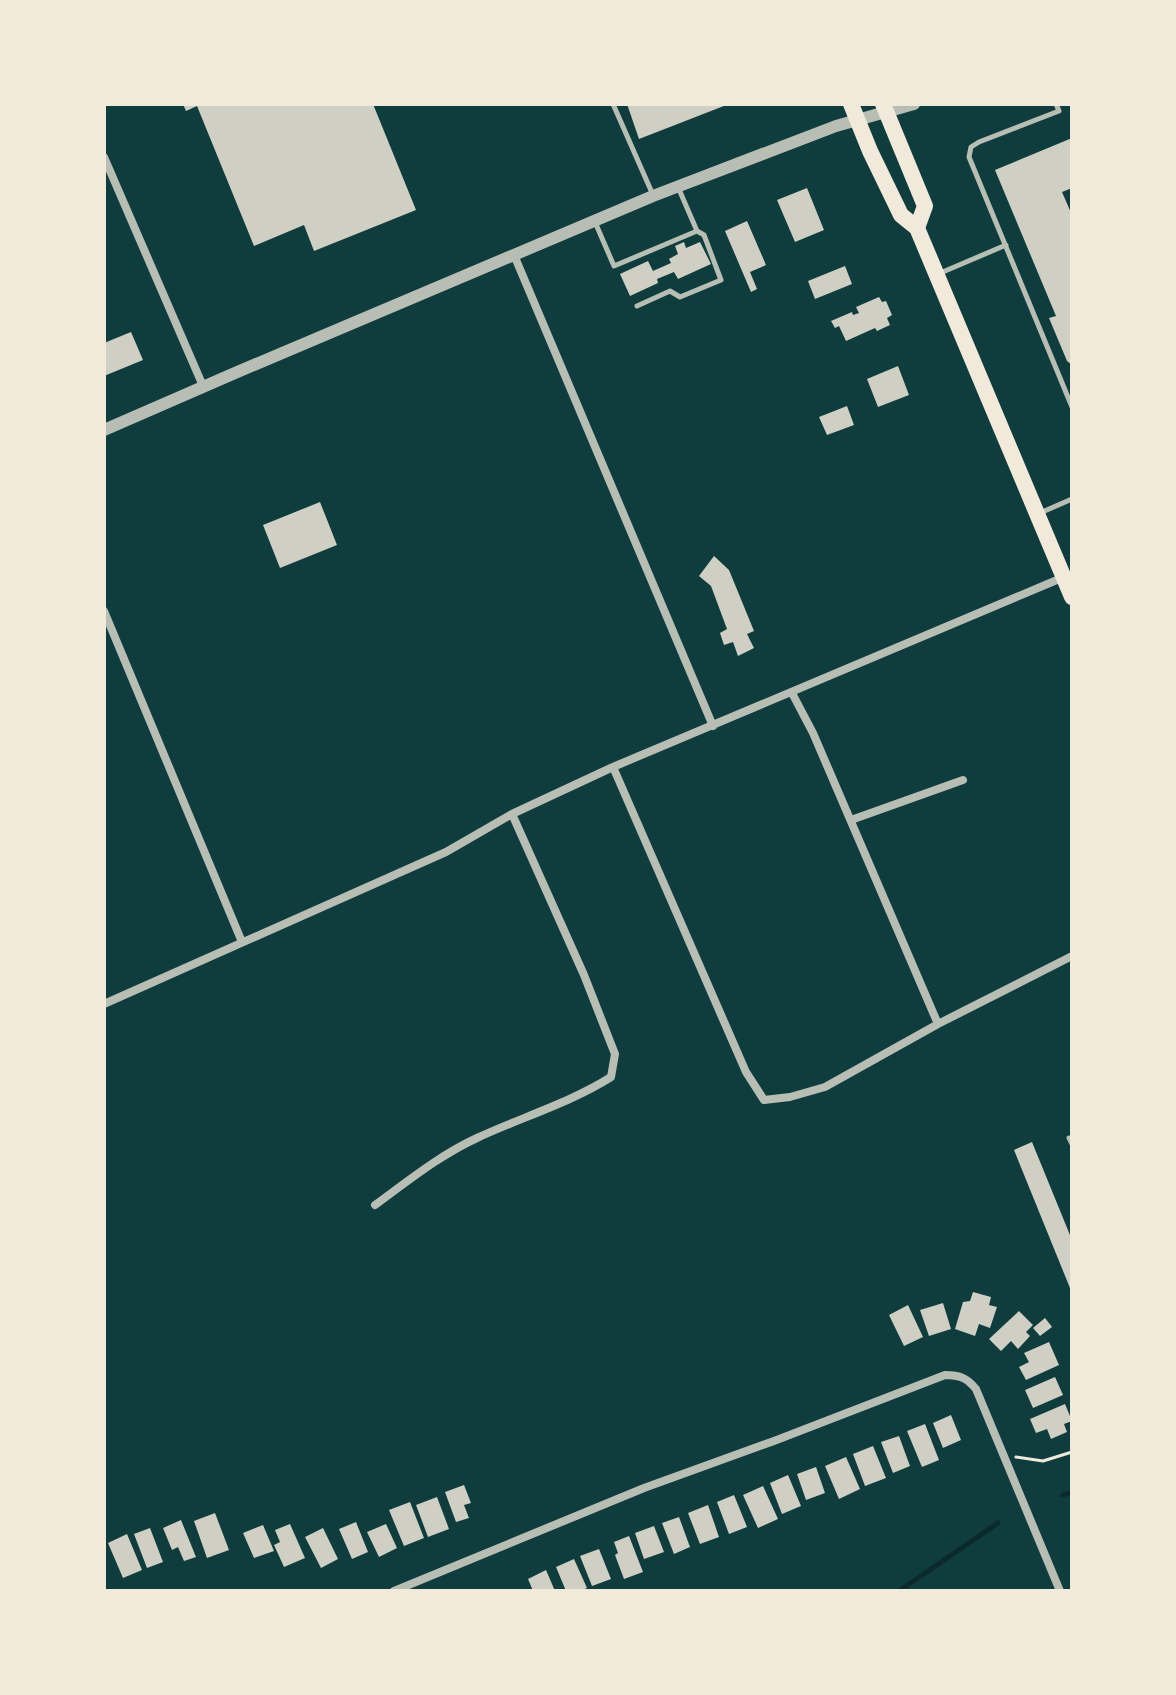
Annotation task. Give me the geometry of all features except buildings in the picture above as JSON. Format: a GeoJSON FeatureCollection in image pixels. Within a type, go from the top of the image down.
{"type":"FeatureCollection","features":[{"type":"Feature","properties":{"kind":"main road"},"geometry":{"type":"LineString","coordinates":[[884,108],[925,206],[917,228]]}},
{"type":"Feature","properties":{"kind":"main road"},"geometry":{"type":"LineString","coordinates":[[854,112],[901,215],[917,228],[1072,597]]}},
{"type":"Feature","properties":{"kind":"street"},"geometry":{"type":"LineString","coordinates":[[104,430],[854,112],[914,104]]}},
{"type":"Feature","properties":{"kind":"street"},"geometry":{"type":"LineString","coordinates":[[104,157],[107,171],[203,386]]}},
{"type":"Feature","properties":{"kind":"street"},"geometry":{"type":"LineString","coordinates":[[514,255],[713,726]]}},
{"type":"Feature","properties":{"kind":"street"},"geometry":{"type":"LineString","coordinates":[[104,1004],[446,852],[512,814],[613,767],[1064,577]]}},
{"type":"Feature","properties":{"kind":"street"},"geometry":{"type":"LineString","coordinates":[[104,611],[242,942]]}},
{"type":"Feature","properties":{"kind":"street"},"geometry":{"type":"LineString","coordinates":[[792,693],[813,733],[938,1024]]}},
{"type":"Feature","properties":{"kind":"street"},"geometry":{"type":"LineString","coordinates":[[613,767],[746,1072],[764,1100],[790,1097],[825,1087],[938,1024],[1072,956]]}},
{"type":"Feature","properties":{"kind":"street"},"geometry":{"type":"LineString","coordinates":[[851,820],[963,780]]}},
{"type":"Feature","properties":{"kind":"street"},"geometry":{"type":"LineString","coordinates":[[375,1205],[444,1154],[589,1091],[611,1077],[615,1054],[584,975],[512,814]]}},
{"type":"Feature","properties":{"kind":"street"},"geometry":{"type":"LineString","coordinates":[[394,1591],[644,1488],[945,1375],[958,1375],[969,1380],[976,1389],[1060,1591]]}},
{"type":"Feature","properties":{"kind":"lane"},"geometry":{"type":"LineString","coordinates":[[613,104],[653,196]]}},
{"type":"Feature","properties":{"kind":"lane"},"geometry":{"type":"LineString","coordinates":[[1056,104],[1059,111],[979,142],[971,147],[969,157],[1072,407]]}},
{"type":"Feature","properties":{"kind":"lane"},"geometry":{"type":"LineString","coordinates":[[637,306],[670,291],[680,297],[721,280],[704,235],[697,231],[678,186]]}},
{"type":"Feature","properties":{"kind":"lane"},"geometry":{"type":"LineString","coordinates":[[594,220],[614,266],[697,231]]}},
{"type":"Feature","properties":{"kind":"lane"},"geometry":{"type":"LineString","coordinates":[[937,274],[1006,245]]}},
{"type":"Feature","properties":{"kind":"lane"},"geometry":{"type":"LineString","coordinates":[[1037,514],[1072,499]]}},
{"type":"Feature","properties":{"kind":"path"},"geometry":{"type":"LineString","coordinates":[[1004,1456],[1043,1461],[1072,1452]]}},
{"type":"Feature","properties":{"kind":"waterway"},"geometry":{"type":"LineString","coordinates":[[1063,1495],[1072,1492]]}},
{"type":"Feature","properties":{"kind":"waterway"},"geometry":{"type":"LineString","coordinates":[[899,1591],[998,1523]]}}]}
